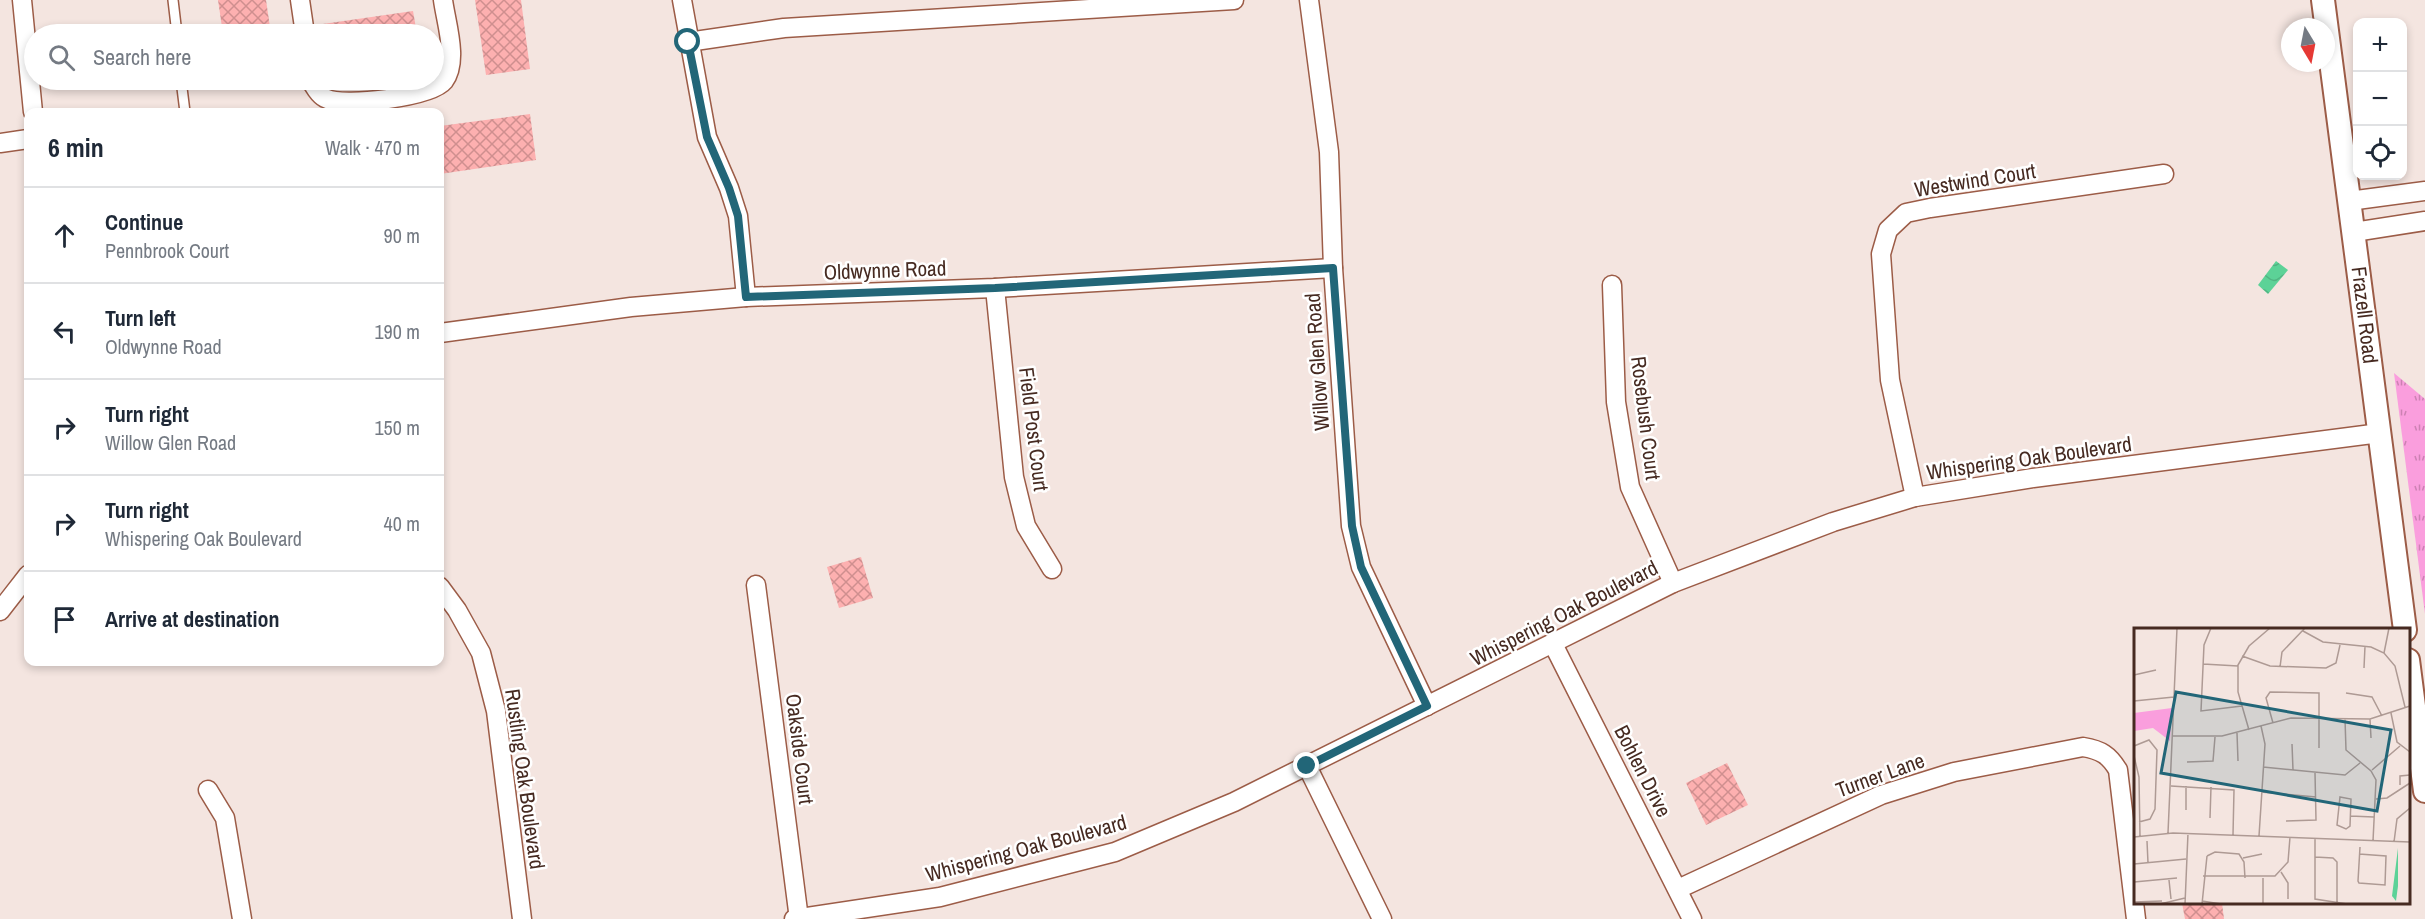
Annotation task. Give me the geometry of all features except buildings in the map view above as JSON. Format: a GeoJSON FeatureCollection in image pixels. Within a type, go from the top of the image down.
{"type":"FeatureCollection","features":[{"type":"Feature","properties":{"kind":"street"},"geometry":{"type":"LineString","coordinates":[[22,0],[24,24]]}},
{"type":"Feature","properties":{"kind":"street"},"geometry":{"type":"LineString","coordinates":[[300,0],[304,24]]}},
{"type":"Feature","properties":{"kind":"street"},"geometry":{"type":"LineString","coordinates":[[443,0],[451,63],[444,81]]}},
{"type":"Feature","properties":{"kind":"street"},"geometry":{"type":"LineString","coordinates":[[682,0],[707,137],[729,188],[738,216],[746,297]]}},
{"type":"Feature","properties":{"kind":"street"},"geometry":{"type":"LineString","coordinates":[[688,42],[796,27],[1234,0]]}},
{"type":"Feature","properties":{"kind":"street","name":"Willow Glen Road"},"geometry":{"type":"LineString","coordinates":[[1309,0],[1329,152],[1333,268],[1352,526],[1361,567],[1427,706]]}},
{"type":"Feature","properties":{"kind":"street","name":"Frazell Road"},"geometry":{"type":"LineString","coordinates":[[2323,0],[2405,628]]}},
{"type":"Feature","properties":{"kind":"street"},"geometry":{"type":"LineString","coordinates":[[31,90],[33,108]]}},
{"type":"Feature","properties":{"kind":"street"},"geometry":{"type":"LineString","coordinates":[[318,90],[324,98],[347,103],[431,90]]}},
{"type":"Feature","properties":{"kind":"street"},"geometry":{"type":"LineString","coordinates":[[0,142],[24,139]]}},
{"type":"Feature","properties":{"kind":"street","name":"Westwind Court"},"geometry":{"type":"LineString","coordinates":[[1915,497],[1890,380],[1881,254],[1888,230],[1906,213],[1930,208],[2164,174]]}},
{"type":"Feature","properties":{"kind":"street"},"geometry":{"type":"LineString","coordinates":[[2349,201],[2425,191]]}},
{"type":"Feature","properties":{"kind":"street"},"geometry":{"type":"LineString","coordinates":[[2354,232],[2425,221]]}},
{"type":"Feature","properties":{"kind":"street","name":"Oldwynne Road"},"geometry":{"type":"LineString","coordinates":[[444,332],[631,307],[746,297],[995,288],[1333,268]]}},
{"type":"Feature","properties":{"kind":"street","name":"Rosebush Court"},"geometry":{"type":"LineString","coordinates":[[1612,285],[1616,402],[1630,487],[1673,584]]}},
{"type":"Feature","properties":{"kind":"street","name":"Field Post Court"},"geometry":{"type":"LineString","coordinates":[[995,288],[1014,477],[1026,526],[1052,569]]}},
{"type":"Feature","properties":{"kind":"street","name":"Whispering Oak Boulevard"},"geometry":{"type":"LineString","coordinates":[[794,919],[940,897],[1115,852],[1234,802],[1673,584],[1833,522],[1915,497],[2033,478],[2380,433]]}},
{"type":"Feature","properties":{"kind":"street"},"geometry":{"type":"LineString","coordinates":[[0,611],[24,580]]}},
{"type":"Feature","properties":{"kind":"street","name":"Oakside Court"},"geometry":{"type":"LineString","coordinates":[[756,585],[799,919]]}},
{"type":"Feature","properties":{"kind":"street","name":"Rustling Oak Boulevard"},"geometry":{"type":"LineString","coordinates":[[444,592],[458,610],[481,653],[496,711],[522,919]]}},
{"type":"Feature","properties":{"kind":"street","name":"Bohlen Drive"},"geometry":{"type":"LineString","coordinates":[[1552,644],[1692,919]]}},
{"type":"Feature","properties":{"kind":"street"},"geometry":{"type":"LineString","coordinates":[[2410,668],[2425,791]]}},
{"type":"Feature","properties":{"kind":"street","name":"Turner Lane"},"geometry":{"type":"LineString","coordinates":[[1678,889],[1881,795],[1954,772],[2084,747],[2097,750],[2110,757],[2118,770],[2134,902]]}},
{"type":"Feature","properties":{"kind":"street"},"geometry":{"type":"LineString","coordinates":[[1307,766],[1382,919]]}},
{"type":"Feature","properties":{"kind":"street"},"geometry":{"type":"LineString","coordinates":[[208,790],[225,818],[242,919]]}},
{"type":"Feature","properties":{"kind":"street","name":"Turner Lane"},"geometry":{"type":"LineString","coordinates":[[2134,904],[2136,919]]}},
{"type":"Feature","properties":{"kind":"lane"},"geometry":{"type":"LineString","coordinates":[[173,0],[176,24]]}},
{"type":"Feature","properties":{"kind":"lane"},"geometry":{"type":"LineString","coordinates":[[182,90],[184,108]]}},
{"type":"Feature","properties":{"kind":"green space"},"geometry":{"type":"Polygon","coordinates":[[[2394,373],[2425,399],[2425,614],[2394,373]]]}},
{"type":"Feature","properties":{"kind":"water"},"geometry":{"type":"Polygon","coordinates":[[[2276,261],[2288,270],[2268,294],[2258,285],[2276,261]]]}},
{"type":"Feature","properties":{"kind":"route"},"geometry":{"type":"LineString","coordinates":[[688,42],[707,137],[729,188],[738,216],[746,297],[995,288],[1333,268],[1352,526],[1361,567],[1427,706],[1307,766]]}}]}
